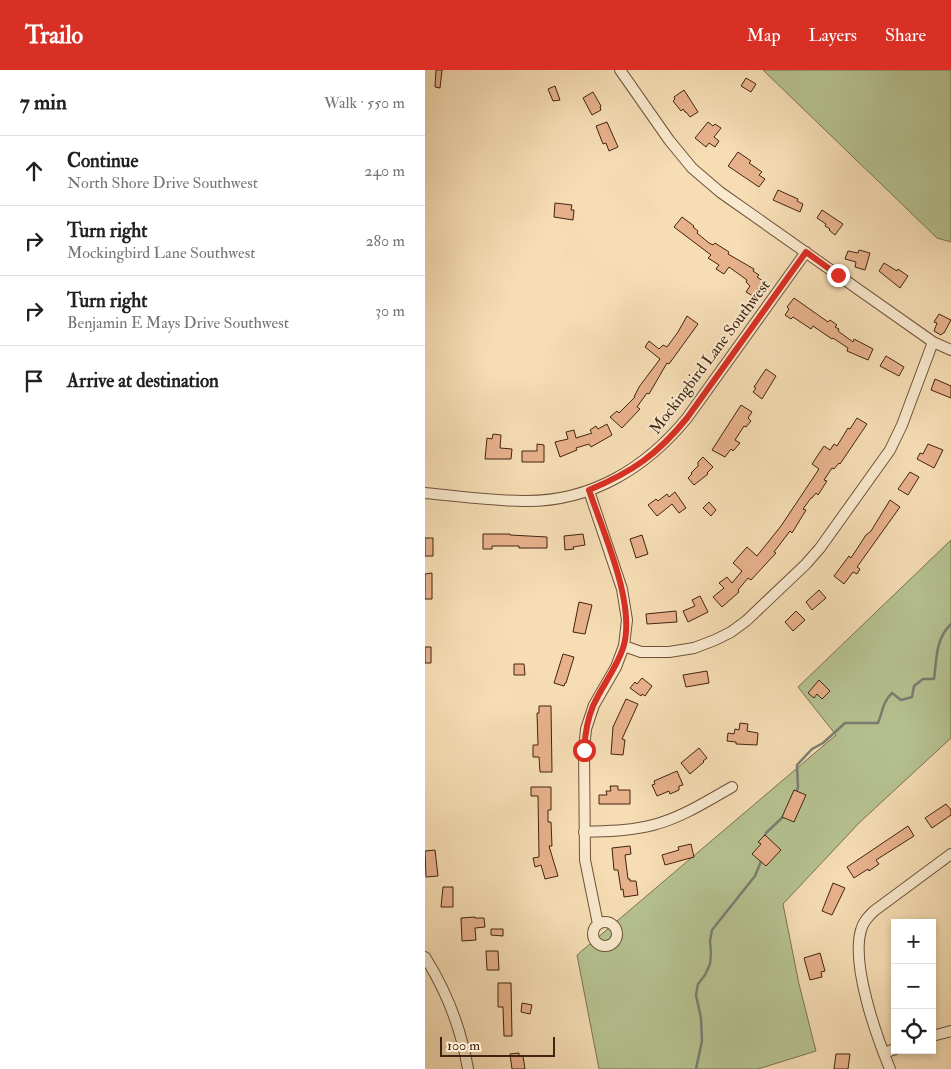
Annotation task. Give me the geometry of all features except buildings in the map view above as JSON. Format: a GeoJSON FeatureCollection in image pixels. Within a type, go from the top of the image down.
{"type":"FeatureCollection","features":[{"type":"Feature","properties":{"kind":"street"},"geometry":{"type":"LineString","coordinates":[[620,70],[669,140],[692,168],[720,192],[933,342],[951,350]]}},
{"type":"Feature","properties":{"kind":"street","name":"Mockingbird Lane Southwest"},"geometry":{"type":"LineString","coordinates":[[425,494],[525,501],[559,498],[589,490],[614,480],[635,468],[655,453],[672,436],[691,412],[806,252]]}},
{"type":"Feature","properties":{"kind":"street"},"geometry":{"type":"LineString","coordinates":[[624,646],[641,652],[669,652],[694,648],[715,640],[731,632],[745,621],[806,564],[820,548],[890,450],[902,425],[933,342]]}},
{"type":"Feature","properties":{"kind":"street"},"geometry":{"type":"LineString","coordinates":[[589,490],[622,589],[627,620],[624,646],[616,667],[594,705],[586,729],[584,750],[585,860],[598,924]]}},
{"type":"Feature","properties":{"kind":"street"},"geometry":{"type":"LineString","coordinates":[[584,832],[623,831],[654,825],[681,815],[732,787]]}},
{"type":"Feature","properties":{"kind":"street"},"geometry":{"type":"LineString","coordinates":[[890,1069],[863,983],[859,940],[862,928],[867,918],[874,911],[951,854]]}},
{"type":"Feature","properties":{"kind":"street"},"geometry":{"type":"LineString","coordinates":[[425,957],[437,976],[452,1007],[464,1044],[468,1069]]}},
{"type":"Feature","properties":{"kind":"street"},"geometry":{"type":"LineString","coordinates":[[936,1035],[951,1031]]}},
{"type":"Feature","properties":{"kind":"street"},"geometry":{"type":"LineString","coordinates":[[884,1053],[891,1050]]}},
{"type":"Feature","properties":{"kind":"green space"},"geometry":{"type":"Polygon","coordinates":[[[763,70],[951,70],[951,242],[937,238],[763,70]]]}},
{"type":"Feature","properties":{"kind":"green space"},"geometry":{"type":"Polygon","coordinates":[[[951,540],[951,738],[859,823],[783,904],[799,984],[816,1051],[758,1069],[599,1069],[577,955],[836,735],[798,687],[951,540]]]}},
{"type":"Feature","properties":{"kind":"waterway"},"geometry":{"type":"LineString","coordinates":[[796,794],[798,787],[797,765],[812,749],[823,743],[845,723],[878,723],[884,704],[892,693],[901,700],[912,697],[914,686],[923,679],[934,679],[939,643],[951,624]]}},
{"type":"Feature","properties":{"kind":"waterway"},"geometry":{"type":"LineString","coordinates":[[764,837],[784,816]]}},
{"type":"Feature","properties":{"kind":"waterway"},"geometry":{"type":"LineString","coordinates":[[696,1069],[702,1041],[701,1018],[696,995],[698,984],[710,964],[712,930],[755,876],[762,859]]}},
{"type":"Feature","properties":{"kind":"route"},"geometry":{"type":"LineString","coordinates":[[584,750],[586,729],[594,705],[616,667],[624,646],[627,620],[622,589],[589,490],[614,480],[635,468],[655,453],[672,436],[687,418],[806,252],[838,275]]}}]}
